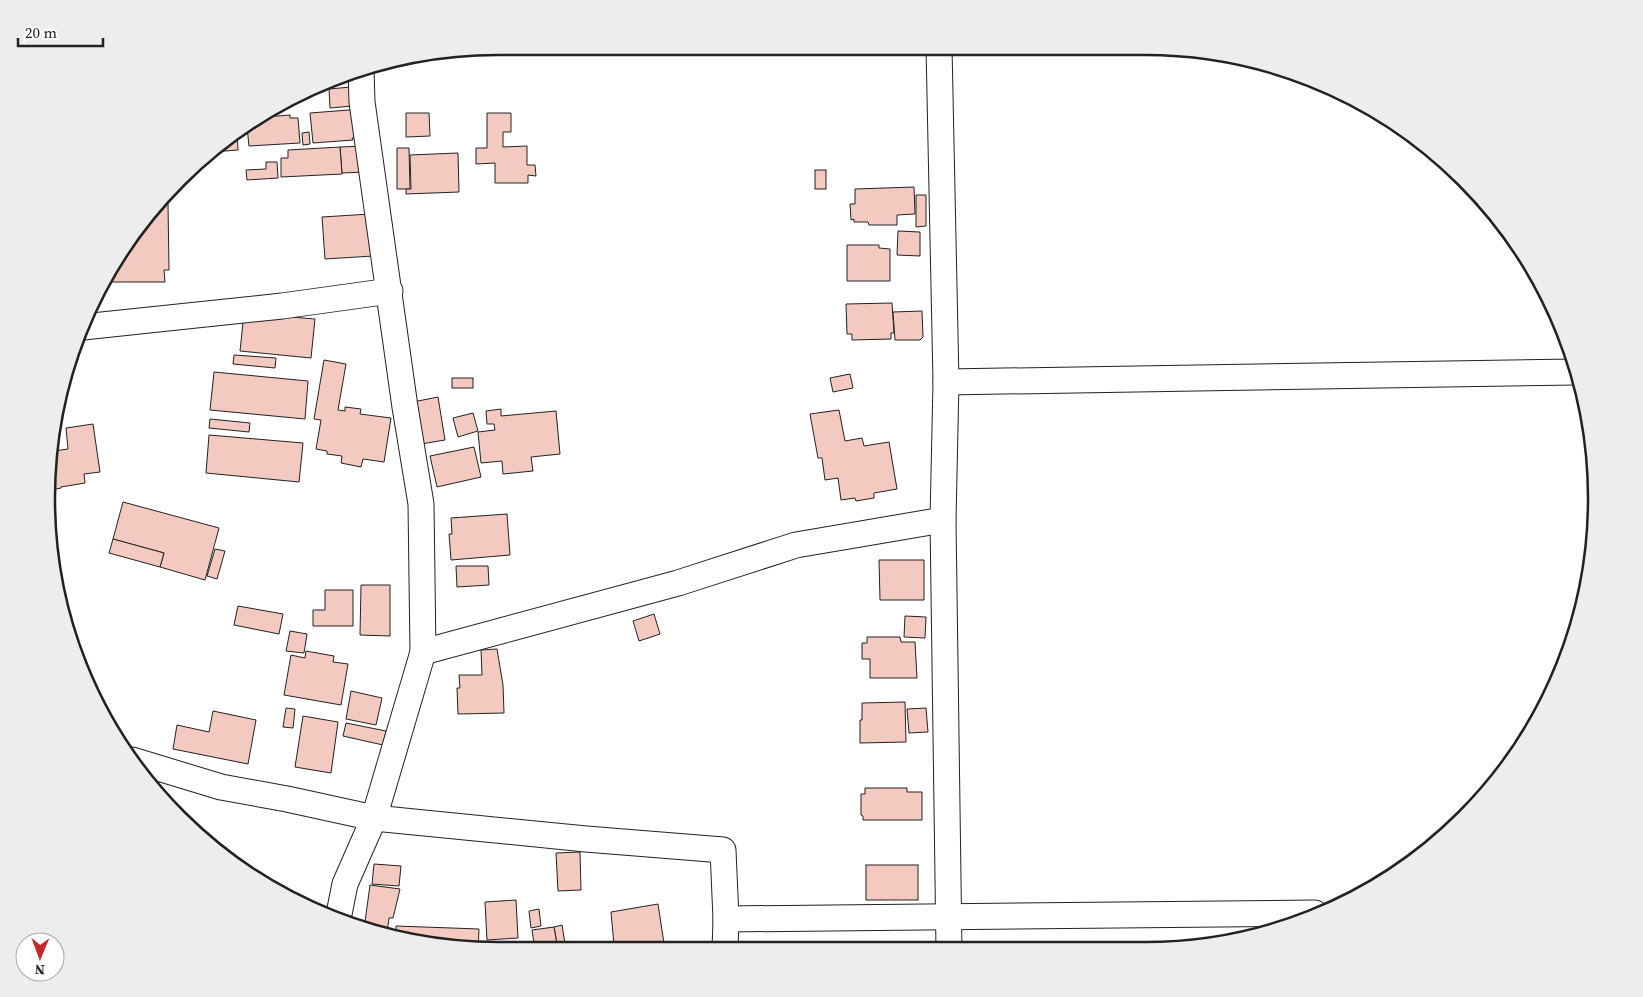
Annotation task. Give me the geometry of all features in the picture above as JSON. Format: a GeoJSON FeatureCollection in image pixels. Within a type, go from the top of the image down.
{"type":"FeatureCollection","features":[{"type":"Feature","properties":{"kind":"street"},"geometry":{"type":"LineString","coordinates":[[938,55],[946,382],[943,520],[949,942]]}},
{"type":"Feature","properties":{"kind":"street"},"geometry":{"type":"LineString","coordinates":[[339,912],[345,884],[374,818],[423,652],[421,504],[405,407],[362,102],[361,77]]}},
{"type":"Feature","properties":{"kind":"street"},"geometry":{"type":"LineString","coordinates":[[90,326],[282,306],[390,291]]}},
{"type":"Feature","properties":{"kind":"street"},"geometry":{"type":"LineString","coordinates":[[946,382],[1569,372]]}},
{"type":"Feature","properties":{"kind":"street"},"geometry":{"type":"LineString","coordinates":[[423,652],[678,582],[796,545],[943,520]]}},
{"type":"Feature","properties":{"kind":"street"},"geometry":{"type":"LineString","coordinates":[[144,764],[221,787],[374,818],[586,839],[723,850],[725,942]]}},
{"type":"Feature","properties":{"kind":"street"},"geometry":{"type":"LineString","coordinates":[[726,919],[1300,913]]}},
{"type":"Feature","properties":{"kind":"building"},"geometry":{"type":"Polygon","coordinates":[[[351,87],[352,106],[330,108],[329,89],[351,87]]]}},
{"type":"Feature","properties":{"kind":"building"},"geometry":{"type":"Polygon","coordinates":[[[362,109],[364,137],[352,138],[353,140],[313,143],[310,113],[362,109]]]}},
{"type":"Feature","properties":{"kind":"building"},"geometry":{"type":"Polygon","coordinates":[[[406,113],[429,113],[430,136],[406,137],[406,113]]]}},
{"type":"Feature","properties":{"kind":"building"},"geometry":{"type":"Polygon","coordinates":[[[487,113],[511,113],[511,132],[503,132],[503,147],[527,146],[527,165],[535,165],[536,176],[528,175],[528,183],[495,183],[495,163],[476,164],[476,148],[487,148],[487,113]]]}},
{"type":"Feature","properties":{"kind":"building"},"geometry":{"type":"Polygon","coordinates":[[[290,115],[290,118],[298,118],[300,143],[249,146],[248,133],[273,116],[290,115]]]}},
{"type":"Feature","properties":{"kind":"building"},"geometry":{"type":"Polygon","coordinates":[[[309,132],[310,144],[303,145],[302,133],[309,132]]]}},
{"type":"Feature","properties":{"kind":"building"},"geometry":{"type":"Polygon","coordinates":[[[237,141],[238,150],[224,151],[237,141]]]}},
{"type":"Feature","properties":{"kind":"building"},"geometry":{"type":"Polygon","coordinates":[[[364,146],[365,172],[342,173],[340,147],[364,146]]]}},
{"type":"Feature","properties":{"kind":"building"},"geometry":{"type":"Polygon","coordinates":[[[340,147],[342,174],[281,177],[281,158],[288,158],[288,150],[340,147]]]}},
{"type":"Feature","properties":{"kind":"building"},"geometry":{"type":"Polygon","coordinates":[[[397,148],[409,148],[410,189],[397,189],[397,148]]]}},
{"type":"Feature","properties":{"kind":"building"},"geometry":{"type":"Polygon","coordinates":[[[458,153],[459,192],[406,194],[406,189],[411,189],[410,155],[458,153]]]}},
{"type":"Feature","properties":{"kind":"building"},"geometry":{"type":"Polygon","coordinates":[[[266,162],[277,162],[278,178],[247,180],[246,170],[266,169],[266,162]]]}},
{"type":"Feature","properties":{"kind":"building"},"geometry":{"type":"Polygon","coordinates":[[[815,170],[826,170],[826,189],[815,189],[815,170]]]}},
{"type":"Feature","properties":{"kind":"building"},"geometry":{"type":"Polygon","coordinates":[[[914,187],[915,214],[897,215],[897,225],[869,225],[868,222],[854,222],[854,219],[851,220],[850,204],[855,204],[855,189],[914,187]]]}},
{"type":"Feature","properties":{"kind":"building"},"geometry":{"type":"Polygon","coordinates":[[[916,195],[926,195],[926,226],[916,227],[916,195]]]}},
{"type":"Feature","properties":{"kind":"building"},"geometry":{"type":"Polygon","coordinates":[[[168,204],[169,270],[164,270],[165,282],[111,282],[130,252],[168,204]]]}},
{"type":"Feature","properties":{"kind":"building"},"geometry":{"type":"Polygon","coordinates":[[[370,214],[373,256],[325,259],[322,217],[370,214]]]}},
{"type":"Feature","properties":{"kind":"building"},"geometry":{"type":"Polygon","coordinates":[[[898,231],[920,232],[920,256],[897,255],[898,231]]]}},
{"type":"Feature","properties":{"kind":"building"},"geometry":{"type":"Polygon","coordinates":[[[847,245],[879,245],[879,248],[890,249],[890,281],[847,281],[847,245]]]}},
{"type":"Feature","properties":{"kind":"building"},"geometry":{"type":"Polygon","coordinates":[[[892,303],[894,333],[891,333],[891,339],[852,340],[852,334],[847,334],[846,304],[892,303]]]}},
{"type":"Feature","properties":{"kind":"building"},"geometry":{"type":"Polygon","coordinates":[[[922,311],[923,337],[920,340],[895,340],[893,312],[922,311]]]}},
{"type":"Feature","properties":{"kind":"building"},"geometry":{"type":"Polygon","coordinates":[[[244,313],[315,319],[311,358],[240,351],[244,313]]]}},
{"type":"Feature","properties":{"kind":"building"},"geometry":{"type":"Polygon","coordinates":[[[234,355],[276,358],[275,368],[233,364],[234,355]]]}},
{"type":"Feature","properties":{"kind":"building"},"geometry":{"type":"Polygon","coordinates":[[[324,360],[346,364],[338,410],[345,411],[345,407],[361,409],[360,414],[391,418],[384,462],[363,459],[361,467],[341,463],[342,456],[327,454],[327,451],[316,449],[321,420],[314,419],[324,360]]]}},
{"type":"Feature","properties":{"kind":"building"},"geometry":{"type":"Polygon","coordinates":[[[214,372],[308,381],[305,419],[210,410],[214,372]]]}},
{"type":"Feature","properties":{"kind":"building"},"geometry":{"type":"Polygon","coordinates":[[[850,374],[853,388],[833,392],[830,378],[850,374]]]}},
{"type":"Feature","properties":{"kind":"building"},"geometry":{"type":"Polygon","coordinates":[[[452,378],[473,378],[473,388],[452,388],[452,378]]]}},
{"type":"Feature","properties":{"kind":"building"},"geometry":{"type":"Polygon","coordinates":[[[438,397],[445,440],[421,444],[413,402],[438,397]]]}},
{"type":"Feature","properties":{"kind":"building"},"geometry":{"type":"Polygon","coordinates":[[[501,409],[501,416],[556,411],[560,454],[531,457],[533,471],[503,474],[502,461],[481,463],[478,432],[495,430],[494,424],[487,424],[486,411],[501,409]]]}},
{"type":"Feature","properties":{"kind":"building"},"geometry":{"type":"Polygon","coordinates":[[[839,410],[845,441],[862,438],[864,446],[889,442],[897,489],[874,493],[874,498],[856,501],[855,498],[841,500],[838,478],[825,480],[822,458],[818,458],[810,414],[839,410]]]}},
{"type":"Feature","properties":{"kind":"building"},"geometry":{"type":"Polygon","coordinates":[[[473,413],[478,431],[458,437],[453,418],[473,413]]]}},
{"type":"Feature","properties":{"kind":"building"},"geometry":{"type":"Polygon","coordinates":[[[210,419],[250,423],[249,432],[209,428],[210,419]]]}},
{"type":"Feature","properties":{"kind":"building"},"geometry":{"type":"Polygon","coordinates":[[[93,424],[100,472],[84,474],[85,483],[55,489],[58,450],[68,449],[66,428],[93,424]]]}},
{"type":"Feature","properties":{"kind":"building"},"geometry":{"type":"Polygon","coordinates":[[[209,435],[303,443],[299,482],[206,473],[209,435]]]}},
{"type":"Feature","properties":{"kind":"building"},"geometry":{"type":"Polygon","coordinates":[[[474,447],[481,477],[437,487],[430,456],[474,447]]]}},
{"type":"Feature","properties":{"kind":"building"},"geometry":{"type":"Polygon","coordinates":[[[123,502],[219,528],[205,580],[160,567],[164,553],[113,539],[123,502]]]}},
{"type":"Feature","properties":{"kind":"building"},"geometry":{"type":"Polygon","coordinates":[[[507,514],[510,555],[451,560],[449,534],[452,534],[451,518],[507,514]]]}},
{"type":"Feature","properties":{"kind":"building"},"geometry":{"type":"Polygon","coordinates":[[[113,539],[164,553],[160,567],[109,553],[113,539]]]}},
{"type":"Feature","properties":{"kind":"building"},"geometry":{"type":"Polygon","coordinates":[[[215,549],[225,551],[217,579],[207,576],[215,549]]]}},
{"type":"Feature","properties":{"kind":"building"},"geometry":{"type":"Polygon","coordinates":[[[879,560],[924,560],[924,600],[880,600],[879,560]]]}},
{"type":"Feature","properties":{"kind":"building"},"geometry":{"type":"Polygon","coordinates":[[[456,566],[488,566],[489,585],[457,587],[456,566]]]}},
{"type":"Feature","properties":{"kind":"building"},"geometry":{"type":"Polygon","coordinates":[[[361,585],[390,585],[390,636],[360,635],[361,585]]]}},
{"type":"Feature","properties":{"kind":"building"},"geometry":{"type":"Polygon","coordinates":[[[325,590],[353,590],[353,626],[313,626],[313,610],[325,610],[325,590]]]}},
{"type":"Feature","properties":{"kind":"building"},"geometry":{"type":"Polygon","coordinates":[[[238,606],[283,614],[279,634],[234,625],[238,606]]]}},
{"type":"Feature","properties":{"kind":"building"},"geometry":{"type":"Polygon","coordinates":[[[654,614],[660,634],[639,641],[633,621],[654,614]]]}},
{"type":"Feature","properties":{"kind":"building"},"geometry":{"type":"Polygon","coordinates":[[[905,616],[926,617],[925,638],[904,637],[905,616]]]}},
{"type":"Feature","properties":{"kind":"building"},"geometry":{"type":"Polygon","coordinates":[[[290,631],[307,634],[304,653],[286,651],[290,631]]]}},
{"type":"Feature","properties":{"kind":"building"},"geometry":{"type":"Polygon","coordinates":[[[867,637],[900,637],[901,642],[915,642],[917,678],[870,678],[870,659],[862,659],[862,643],[867,643],[867,637]]]}},
{"type":"Feature","properties":{"kind":"building"},"geometry":{"type":"Polygon","coordinates":[[[497,649],[503,685],[504,713],[458,714],[457,688],[460,688],[459,675],[482,675],[481,650],[497,649]]]}},
{"type":"Feature","properties":{"kind":"building"},"geometry":{"type":"Polygon","coordinates":[[[306,651],[334,656],[333,662],[348,664],[341,705],[284,695],[291,655],[305,658],[306,651]]]}},
{"type":"Feature","properties":{"kind":"building"},"geometry":{"type":"Polygon","coordinates":[[[351,691],[382,698],[376,725],[346,719],[351,691]]]}},
{"type":"Feature","properties":{"kind":"building"},"geometry":{"type":"Polygon","coordinates":[[[905,702],[906,742],[860,743],[862,703],[905,702]]]}},
{"type":"Feature","properties":{"kind":"building"},"geometry":{"type":"Polygon","coordinates":[[[286,708],[295,709],[293,728],[283,727],[286,708]]]}},
{"type":"Feature","properties":{"kind":"building"},"geometry":{"type":"Polygon","coordinates":[[[926,708],[928,732],[909,733],[907,709],[926,708]]]}},
{"type":"Feature","properties":{"kind":"building"},"geometry":{"type":"Polygon","coordinates":[[[213,711],[256,720],[248,764],[173,749],[177,725],[209,732],[213,711]]]}},
{"type":"Feature","properties":{"kind":"building"},"geometry":{"type":"Polygon","coordinates":[[[303,716],[338,722],[331,773],[295,767],[303,716]]]}},
{"type":"Feature","properties":{"kind":"building"},"geometry":{"type":"Polygon","coordinates":[[[346,723],[386,731],[383,745],[343,736],[346,723]]]}},
{"type":"Feature","properties":{"kind":"building"},"geometry":{"type":"Polygon","coordinates":[[[865,788],[907,788],[907,792],[922,792],[922,820],[863,820],[861,815],[861,794],[865,794],[865,788]]]}},
{"type":"Feature","properties":{"kind":"building"},"geometry":{"type":"Polygon","coordinates":[[[580,852],[581,890],[558,891],[556,853],[580,852]]]}},
{"type":"Feature","properties":{"kind":"building"},"geometry":{"type":"Polygon","coordinates":[[[374,864],[401,866],[399,886],[372,884],[374,864]]]}},
{"type":"Feature","properties":{"kind":"building"},"geometry":{"type":"Polygon","coordinates":[[[866,865],[918,865],[918,900],[866,900],[866,865]]]}},
{"type":"Feature","properties":{"kind":"building"},"geometry":{"type":"Polygon","coordinates":[[[370,885],[400,889],[393,918],[389,918],[388,928],[365,921],[370,885]]]}},
{"type":"Feature","properties":{"kind":"building"},"geometry":{"type":"Polygon","coordinates":[[[516,900],[518,938],[487,940],[485,902],[516,900]]]}},
{"type":"Feature","properties":{"kind":"building"},"geometry":{"type":"Polygon","coordinates":[[[658,904],[664,942],[614,942],[611,912],[658,904]]]}},
{"type":"Feature","properties":{"kind":"building"},"geometry":{"type":"Polygon","coordinates":[[[539,909],[541,926],[531,928],[529,911],[539,909]]]}},
{"type":"Feature","properties":{"kind":"building"},"geometry":{"type":"Polygon","coordinates":[[[562,925],[565,942],[557,942],[554,927],[562,925]]]}},
{"type":"Feature","properties":{"kind":"building"},"geometry":{"type":"Polygon","coordinates":[[[396,926],[479,929],[478,941],[441,938],[396,930],[396,926]]]}},
{"type":"Feature","properties":{"kind":"building"},"geometry":{"type":"Polygon","coordinates":[[[554,927],[557,942],[534,942],[532,930],[554,927]]]}}]}
